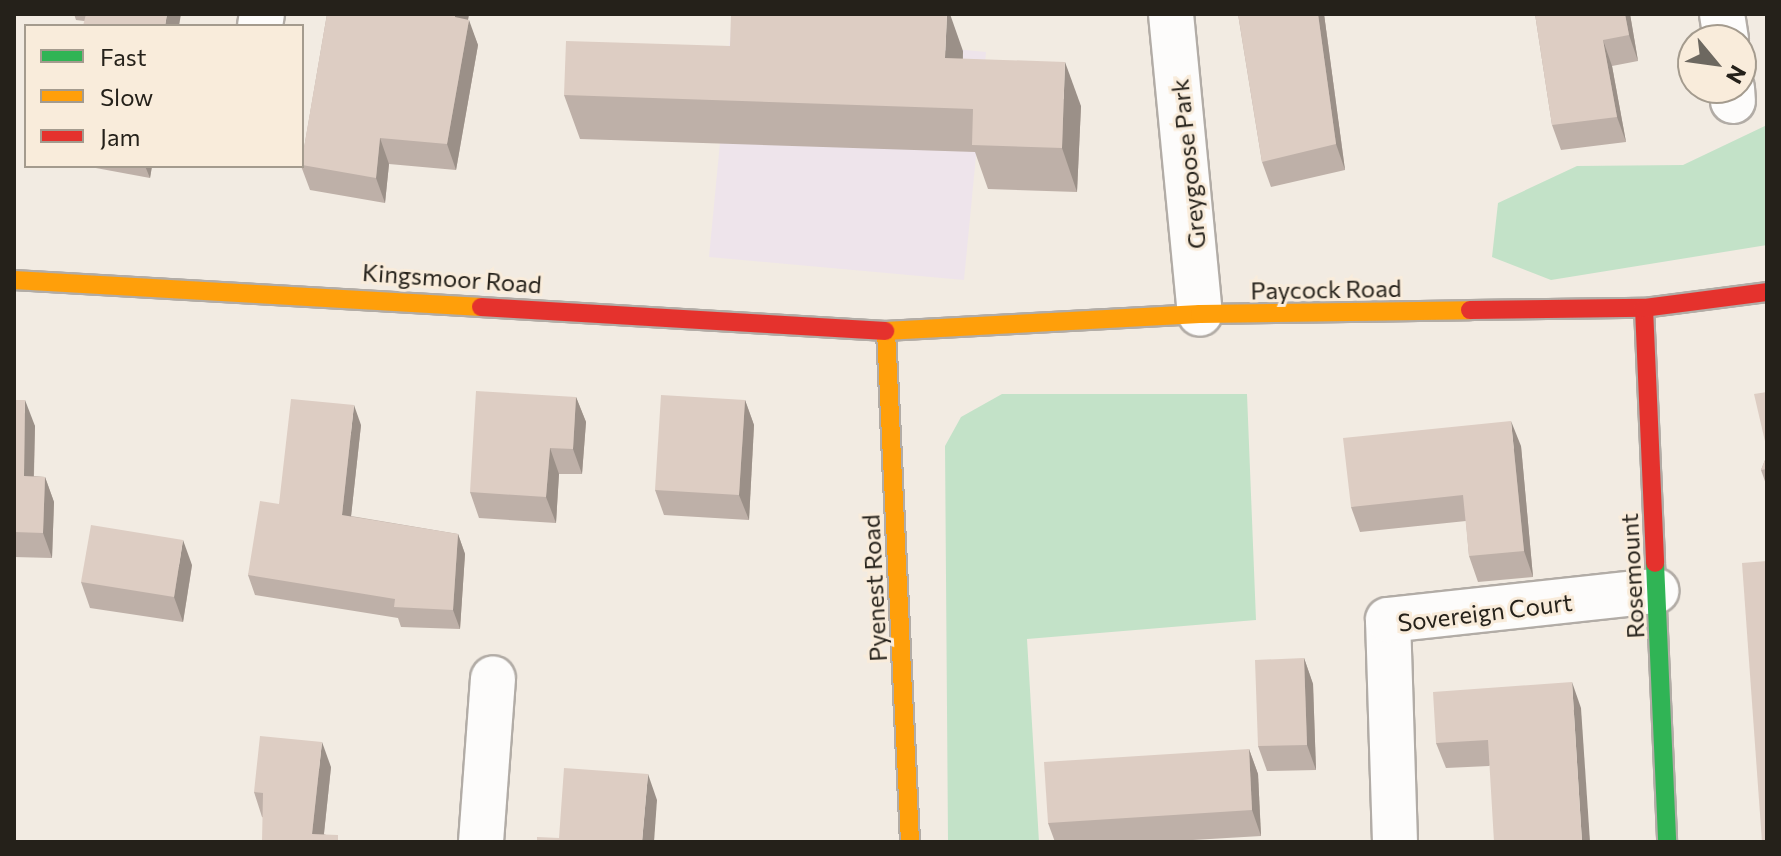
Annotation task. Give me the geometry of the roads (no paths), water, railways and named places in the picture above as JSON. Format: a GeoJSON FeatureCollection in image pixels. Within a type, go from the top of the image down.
{"type":"FeatureCollection","features":[{"type":"Feature","properties":{"kind":"street","name":"Greygoose Park"},"geometry":{"type":"LineString","coordinates":[[1171,14],[1200,314]]}},
{"type":"Feature","properties":{"kind":"street","name":"Kingsmoor Road"},"geometry":{"type":"LineString","coordinates":[[14,280],[886,331]]}},
{"type":"Feature","properties":{"kind":"street","name":"Paycock Road"},"geometry":{"type":"LineString","coordinates":[[886,331],[1200,314],[1644,308],[1767,292]]}},
{"type":"Feature","properties":{"kind":"street","name":"Rosemount"},"geometry":{"type":"LineString","coordinates":[[1644,308],[1667,842]]}},
{"type":"Feature","properties":{"kind":"street","name":"Pyenest Road"},"geometry":{"type":"LineString","coordinates":[[886,331],[910,842]]}},
{"type":"Feature","properties":{"kind":"street","name":"Sovereign Court"},"geometry":{"type":"LineString","coordinates":[[1395,842],[1388,620],[1656,591]]}},
{"type":"Feature","properties":{"kind":"street"},"geometry":{"type":"LineString","coordinates":[[481,842],[493,678]]}}]}
